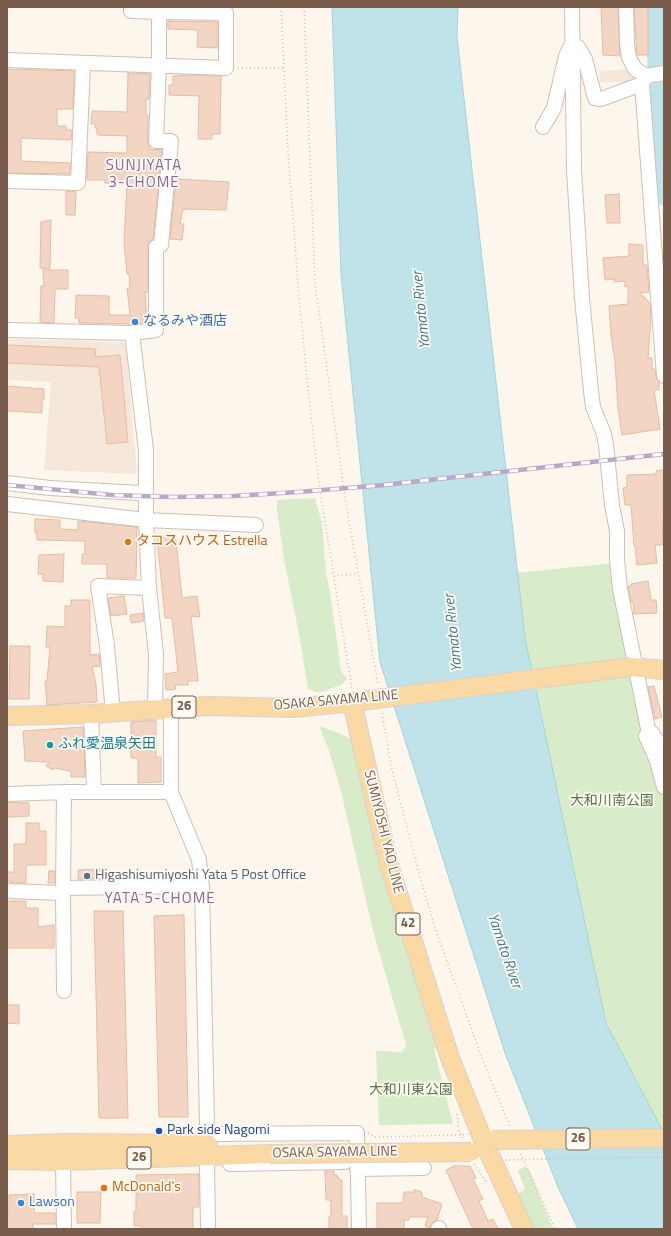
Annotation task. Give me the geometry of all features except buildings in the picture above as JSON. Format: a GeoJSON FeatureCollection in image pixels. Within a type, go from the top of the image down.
{"type":"FeatureCollection","features":[{"type":"Feature","properties":{"kind":"main road","name":"OSAKA SAYAMA LINE"},"geometry":{"type":"LineString","coordinates":[[7,716],[113,713],[207,706],[294,708],[356,702],[633,667],[664,670]]}},
{"type":"Feature","properties":{"kind":"main road","name":"SUMIYOSHI YAO LINE"},"geometry":{"type":"LineString","coordinates":[[356,702],[379,824],[392,872],[450,1058],[484,1146],[524,1229]]}},
{"type":"Feature","properties":{"kind":"main road"},"geometry":{"type":"LineString","coordinates":[[7,1160],[63,1152],[96,1136],[208,1150]]}},
{"type":"Feature","properties":{"kind":"main road","name":"OSAKA SAYAMA LINE"},"geometry":{"type":"LineString","coordinates":[[484,1146],[664,1138]]}},
{"type":"Feature","properties":{"kind":"main road"},"geometry":{"type":"LineString","coordinates":[[7,1145],[63,1152],[104,1165],[208,1150]]}},
{"type":"Feature","properties":{"kind":"main road","name":"OSAKA SAYAMA LINE"},"geometry":{"type":"LineString","coordinates":[[208,1150],[484,1146],[664,1149]]}},
{"type":"Feature","properties":{"kind":"street"},"geometry":{"type":"LineString","coordinates":[[7,60],[83,64],[226,68],[226,13],[130,11],[131,7]]}},
{"type":"Feature","properties":{"kind":"street"},"geometry":{"type":"LineString","coordinates":[[572,7],[574,170],[583,305],[593,407],[604,434],[608,454],[612,505],[617,531],[617,564],[620,589],[633,657],[633,667],[646,729],[664,786]]}},
{"type":"Feature","properties":{"kind":"street"},"geometry":{"type":"LineString","coordinates":[[626,7],[627,43],[630,58],[635,69],[645,79],[663,335],[664,376]]}},
{"type":"Feature","properties":{"kind":"street"},"geometry":{"type":"LineString","coordinates":[[7,330],[132,333],[156,330],[156,247],[161,245],[170,141],[156,141],[159,65],[159,12]]}},
{"type":"Feature","properties":{"kind":"street"},"geometry":{"type":"LineString","coordinates":[[572,44],[578,47],[585,59],[595,98],[601,99],[645,79],[664,73]]}},
{"type":"Feature","properties":{"kind":"street"},"geometry":{"type":"LineString","coordinates":[[543,127],[554,108],[566,56],[572,44]]}},
{"type":"Feature","properties":{"kind":"street"},"geometry":{"type":"LineString","coordinates":[[7,181],[78,184],[83,64]]}},
{"type":"Feature","properties":{"kind":"street"},"geometry":{"type":"LineString","coordinates":[[132,333],[146,450],[148,588],[163,709],[171,792],[199,860],[202,886],[208,1150],[208,1229]]}},
{"type":"Feature","properties":{"kind":"street"},"geometry":{"type":"LineString","coordinates":[[7,483],[50,488],[140,493]]}},
{"type":"Feature","properties":{"kind":"street"},"geometry":{"type":"LineString","coordinates":[[7,504],[146,520],[256,525]]}},
{"type":"Feature","properties":{"kind":"street"},"geometry":{"type":"LineString","coordinates":[[617,564],[624,558],[625,532]]}},
{"type":"Feature","properties":{"kind":"street"},"geometry":{"type":"LineString","coordinates":[[113,713],[108,646],[98,586],[148,588]]}},
{"type":"Feature","properties":{"kind":"street"},"geometry":{"type":"LineString","coordinates":[[91,714],[94,791]]}},
{"type":"Feature","properties":{"kind":"street"},"geometry":{"type":"LineString","coordinates":[[646,729],[664,752]]}},
{"type":"Feature","properties":{"kind":"street"},"geometry":{"type":"LineString","coordinates":[[7,794],[94,791],[171,792]]}},
{"type":"Feature","properties":{"kind":"street"},"geometry":{"type":"LineString","coordinates":[[64,792],[64,991]]}},
{"type":"Feature","properties":{"kind":"street"},"geometry":{"type":"LineString","coordinates":[[7,891],[202,886]]}},
{"type":"Feature","properties":{"kind":"street"},"geometry":{"type":"LineString","coordinates":[[208,1150],[363,1133],[357,1166],[358,1229]]}},
{"type":"Feature","properties":{"kind":"street"},"geometry":{"type":"LineString","coordinates":[[208,1150],[357,1166],[424,1168]]}},
{"type":"Feature","properties":{"kind":"street"},"geometry":{"type":"LineString","coordinates":[[63,1152],[64,1229]]}},
{"type":"Feature","properties":{"kind":"path"},"geometry":{"type":"LineString","coordinates":[[281,7],[283,68],[299,298],[319,485],[352,693],[356,702]]}},
{"type":"Feature","properties":{"kind":"path"},"geometry":{"type":"LineString","coordinates":[[304,7],[315,284],[346,504],[378,685]]}},
{"type":"Feature","properties":{"kind":"path"},"geometry":{"type":"LineString","coordinates":[[226,68],[283,68]]}},
{"type":"Feature","properties":{"kind":"path"},"geometry":{"type":"LineString","coordinates":[[333,576],[358,574]]}},
{"type":"Feature","properties":{"kind":"path"},"geometry":{"type":"LineString","coordinates":[[382,708],[391,766],[435,928],[482,1058],[511,1129]]}},
{"type":"Feature","properties":{"kind":"path"},"geometry":{"type":"LineString","coordinates":[[363,1133],[375,1137],[461,1135],[484,1146],[664,1157]]}},
{"type":"Feature","properties":{"kind":"path"},"geometry":{"type":"LineString","coordinates":[[520,1151],[555,1229]]}},
{"type":"Feature","properties":{"kind":"shaded area"},"geometry":{"type":"Polygon","coordinates":[[[635,69],[635,82],[600,82],[599,71],[635,69]]]}},
{"type":"Feature","properties":{"kind":"shaded area"},"geometry":{"type":"Polygon","coordinates":[[[7,339],[123,342],[126,346],[137,474],[44,470],[51,382],[7,380],[7,339]]]}},
{"type":"Feature","properties":{"kind":"green space"},"geometry":{"type":"Polygon","coordinates":[[[315,498],[322,523],[326,573],[341,671],[347,679],[341,685],[319,693],[308,689],[284,559],[277,510],[277,500],[315,498]]]}},
{"type":"Feature","properties":{"kind":"green space","name":"大和川南公園"},"geometry":{"type":"Polygon","coordinates":[[[614,563],[640,711],[639,722],[664,798],[664,1133],[606,1023],[525,638],[517,573],[614,563]]]}},
{"type":"Feature","properties":{"kind":"green space","name":"大和川東公園"},"geometry":{"type":"Polygon","coordinates":[[[319,726],[339,733],[352,740],[441,1047],[434,1049],[453,1124],[379,1125],[376,1051],[402,1052],[406,1045],[373,931],[340,787],[328,748],[319,726]]]}},
{"type":"Feature","properties":{"kind":"green space"},"geometry":{"type":"Polygon","coordinates":[[[525,1166],[530,1172],[553,1229],[532,1229],[516,1195],[525,1189],[518,1171],[525,1166]]]}},
{"type":"Feature","properties":{"kind":"water","name":"Yamato River"},"geometry":{"type":"Polygon","coordinates":[[[332,7],[458,7],[457,37],[525,638],[606,1023],[664,1133],[664,1229],[578,1229],[558,1187],[505,1053],[380,662],[341,274],[332,7]]]}},
{"type":"Feature","properties":{"kind":"waterway"},"geometry":{"type":"LineString","coordinates":[[655,7],[656,83],[664,197]]}},
{"type":"Feature","properties":{"kind":"railway"},"geometry":{"type":"LineString","coordinates":[[7,485],[112,495],[171,497],[234,496],[384,485],[664,454]]}},
{"type":"Feature","properties":{"kind":"place","name":"なるみや酒店"},"geometry":{"type":"Point","coordinates":[135,322]}},
{"type":"Feature","properties":{"kind":"place","name":"タコスハウス Estrella"},"geometry":{"type":"Point","coordinates":[128,542]}},
{"type":"Feature","properties":{"kind":"place","name":"ふれ愛温泉矢田"},"geometry":{"type":"Point","coordinates":[50,745]}},
{"type":"Feature","properties":{"kind":"place","name":"Higashisumiyoshi Yata 5 Post Office"},"geometry":{"type":"Point","coordinates":[87,876]}},
{"type":"Feature","properties":{"kind":"place","name":"Park side Nagomi"},"geometry":{"type":"Point","coordinates":[159,1131]}},
{"type":"Feature","properties":{"kind":"place","name":"McDonald's"},"geometry":{"type":"Point","coordinates":[104,1188]}},
{"type":"Feature","properties":{"kind":"place","name":"Lawson"},"geometry":{"type":"Point","coordinates":[21,1203]}},
{"type":"Feature","properties":{"kind":"district","name":"SUNJIYATA 3-CHOME"},"geometry":{"type":"Point","coordinates":[144,174]}},
{"type":"Feature","properties":{"kind":"district","name":"YATA 5-CHOME"},"geometry":{"type":"Point","coordinates":[160,899]}}]}
